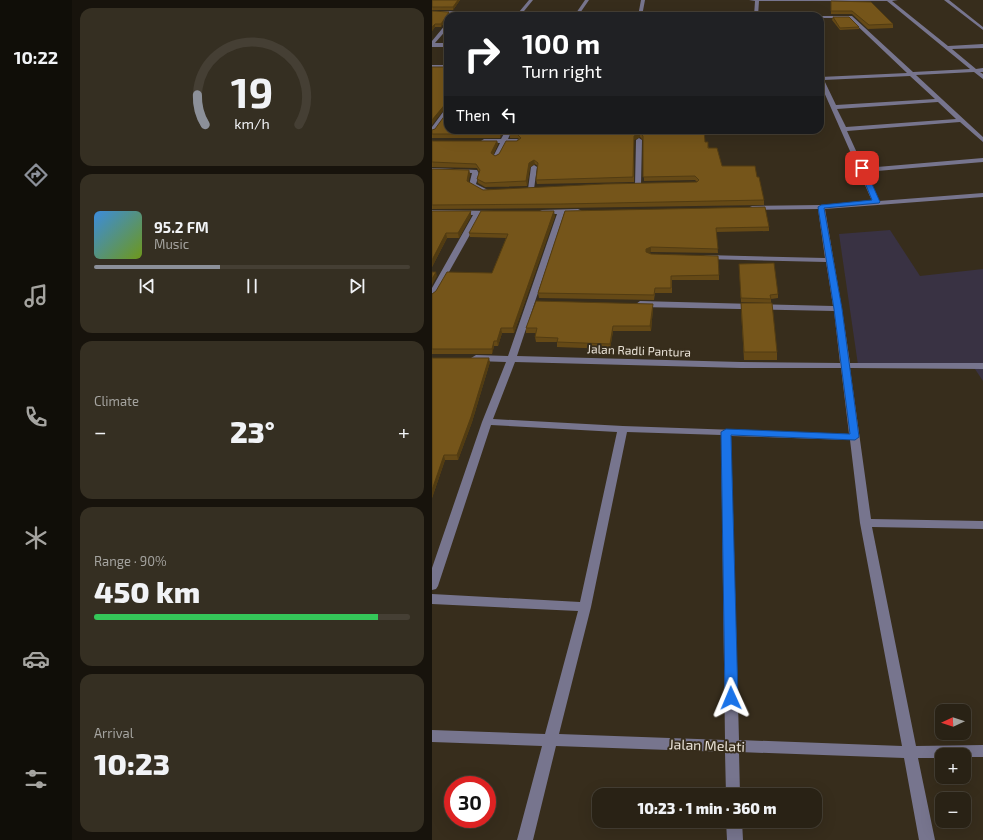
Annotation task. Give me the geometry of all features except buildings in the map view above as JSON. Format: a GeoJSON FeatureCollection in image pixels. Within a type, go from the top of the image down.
{"type":"FeatureCollection","features":[{"type":"Feature","properties":{"kind":"street"},"geometry":{"type":"LineString","coordinates":[[521,12],[531,0]]}},
{"type":"Feature","properties":{"kind":"street"},"geometry":{"type":"LineString","coordinates":[[579,12],[587,0]]}},
{"type":"Feature","properties":{"kind":"street"},"geometry":{"type":"LineString","coordinates":[[641,12],[643,0]]}},
{"type":"Feature","properties":{"kind":"street"},"geometry":{"type":"LineString","coordinates":[[751,0],[896,0]]}},
{"type":"Feature","properties":{"kind":"street"},"geometry":{"type":"LineString","coordinates":[[756,12],[757,0]]}},
{"type":"Feature","properties":{"kind":"street"},"geometry":{"type":"LineString","coordinates":[[813,0],[815,8]]}},
{"type":"Feature","properties":{"kind":"street"},"geometry":{"type":"LineString","coordinates":[[888,0],[983,77]]}},
{"type":"Feature","properties":{"kind":"street"},"geometry":{"type":"LineString","coordinates":[[946,0],[983,30]]}},
{"type":"Feature","properties":{"kind":"street"},"geometry":{"type":"LineString","coordinates":[[432,12],[444,13]]}},
{"type":"Feature","properties":{"kind":"street"},"geometry":{"type":"LineString","coordinates":[[824,17],[850,17],[983,140]]}},
{"type":"Feature","properties":{"kind":"street"},"geometry":{"type":"LineString","coordinates":[[432,45],[444,31]]}},
{"type":"Feature","properties":{"kind":"street"},"geometry":{"type":"LineString","coordinates":[[432,45],[444,45]]}},
{"type":"Feature","properties":{"kind":"street"},"geometry":{"type":"LineString","coordinates":[[947,48],[983,46]]}},
{"type":"Feature","properties":{"kind":"street"},"geometry":{"type":"LineString","coordinates":[[432,67],[444,67]]}},
{"type":"Feature","properties":{"kind":"street"},"geometry":{"type":"LineString","coordinates":[[824,79],[983,70]]}},
{"type":"Feature","properties":{"kind":"street"},"geometry":{"type":"LineString","coordinates":[[824,87],[862,168],[876,202]]}},
{"type":"Feature","properties":{"kind":"street"},"geometry":{"type":"LineString","coordinates":[[834,107],[939,100]]}},
{"type":"Feature","properties":{"kind":"street"},"geometry":{"type":"LineString","coordinates":[[432,131],[444,114]]}},
{"type":"Feature","properties":{"kind":"street"},"geometry":{"type":"LineString","coordinates":[[844,129],[961,120]]}},
{"type":"Feature","properties":{"kind":"street"},"geometry":{"type":"LineString","coordinates":[[496,157],[507,134]]}},
{"type":"Feature","properties":{"kind":"street"},"geometry":{"type":"LineString","coordinates":[[638,185],[639,140]]}},
{"type":"Feature","properties":{"kind":"street"},"geometry":{"type":"LineString","coordinates":[[474,141],[517,141]]}},
{"type":"Feature","properties":{"kind":"street"},"geometry":{"type":"LineString","coordinates":[[862,168],[877,169],[983,160]]}},
{"type":"Feature","properties":{"kind":"street"},"geometry":{"type":"LineString","coordinates":[[531,189],[534,167]]}},
{"type":"Feature","properties":{"kind":"street"},"geometry":{"type":"LineString","coordinates":[[432,170],[475,171],[476,174],[472,184],[484,191],[490,191]]}},
{"type":"Feature","properties":{"kind":"street"},"geometry":{"type":"LineString","coordinates":[[742,208],[821,207],[983,195]]}},
{"type":"Feature","properties":{"kind":"street"},"geometry":{"type":"LineString","coordinates":[[821,207],[838,309],[866,523],[927,840]]}},
{"type":"Feature","properties":{"kind":"street"},"geometry":{"type":"LineString","coordinates":[[531,212],[584,211]]}},
{"type":"Feature","properties":{"kind":"street"},"geometry":{"type":"LineString","coordinates":[[432,212],[500,213]]}},
{"type":"Feature","properties":{"kind":"street"},"geometry":{"type":"LineString","coordinates":[[432,586],[487,422],[536,301],[561,212]]}},
{"type":"Feature","properties":{"kind":"street"},"geometry":{"type":"LineString","coordinates":[[432,295],[478,213]]}},
{"type":"Feature","properties":{"kind":"street"},"geometry":{"type":"LineString","coordinates":[[698,256],[829,260]]}},
{"type":"Feature","properties":{"kind":"street"},"geometry":{"type":"LineString","coordinates":[[634,304],[838,309]]}},
{"type":"Feature","properties":{"kind":"street","name":"Jalan Radli Pantura"},"geometry":{"type":"LineString","coordinates":[[468,358],[845,366],[983,366]]}},
{"type":"Feature","properties":{"kind":"street"},"geometry":{"type":"LineString","coordinates":[[487,422],[623,429],[855,437]]}},
{"type":"Feature","properties":{"kind":"street"},"geometry":{"type":"LineString","coordinates":[[525,840],[585,607],[623,429]]}},
{"type":"Feature","properties":{"kind":"street"},"geometry":{"type":"LineString","coordinates":[[726,432],[734,788]]}},
{"type":"Feature","properties":{"kind":"street"},"geometry":{"type":"LineString","coordinates":[[866,523],[983,525]]}},
{"type":"Feature","properties":{"kind":"street"},"geometry":{"type":"LineString","coordinates":[[432,599],[585,607]]}},
{"type":"Feature","properties":{"kind":"street","name":"Jalan Melati"},"geometry":{"type":"LineString","coordinates":[[432,736],[911,752],[983,751]]}},
{"type":"Feature","properties":{"kind":"street"},"geometry":{"type":"LineString","coordinates":[[734,828],[735,840]]}},
{"type":"Feature","properties":{"kind":"shaded area"},"geometry":{"type":"Polygon","coordinates":[[[890,230],[920,276],[983,269],[983,381],[973,366],[858,365],[839,234],[890,230]]]}},
{"type":"Feature","properties":{"kind":"route"},"geometry":{"type":"LineString","coordinates":[[731,698],[726,432],[855,437],[838,309],[821,207],[876,202],[862,168]]}}]}
